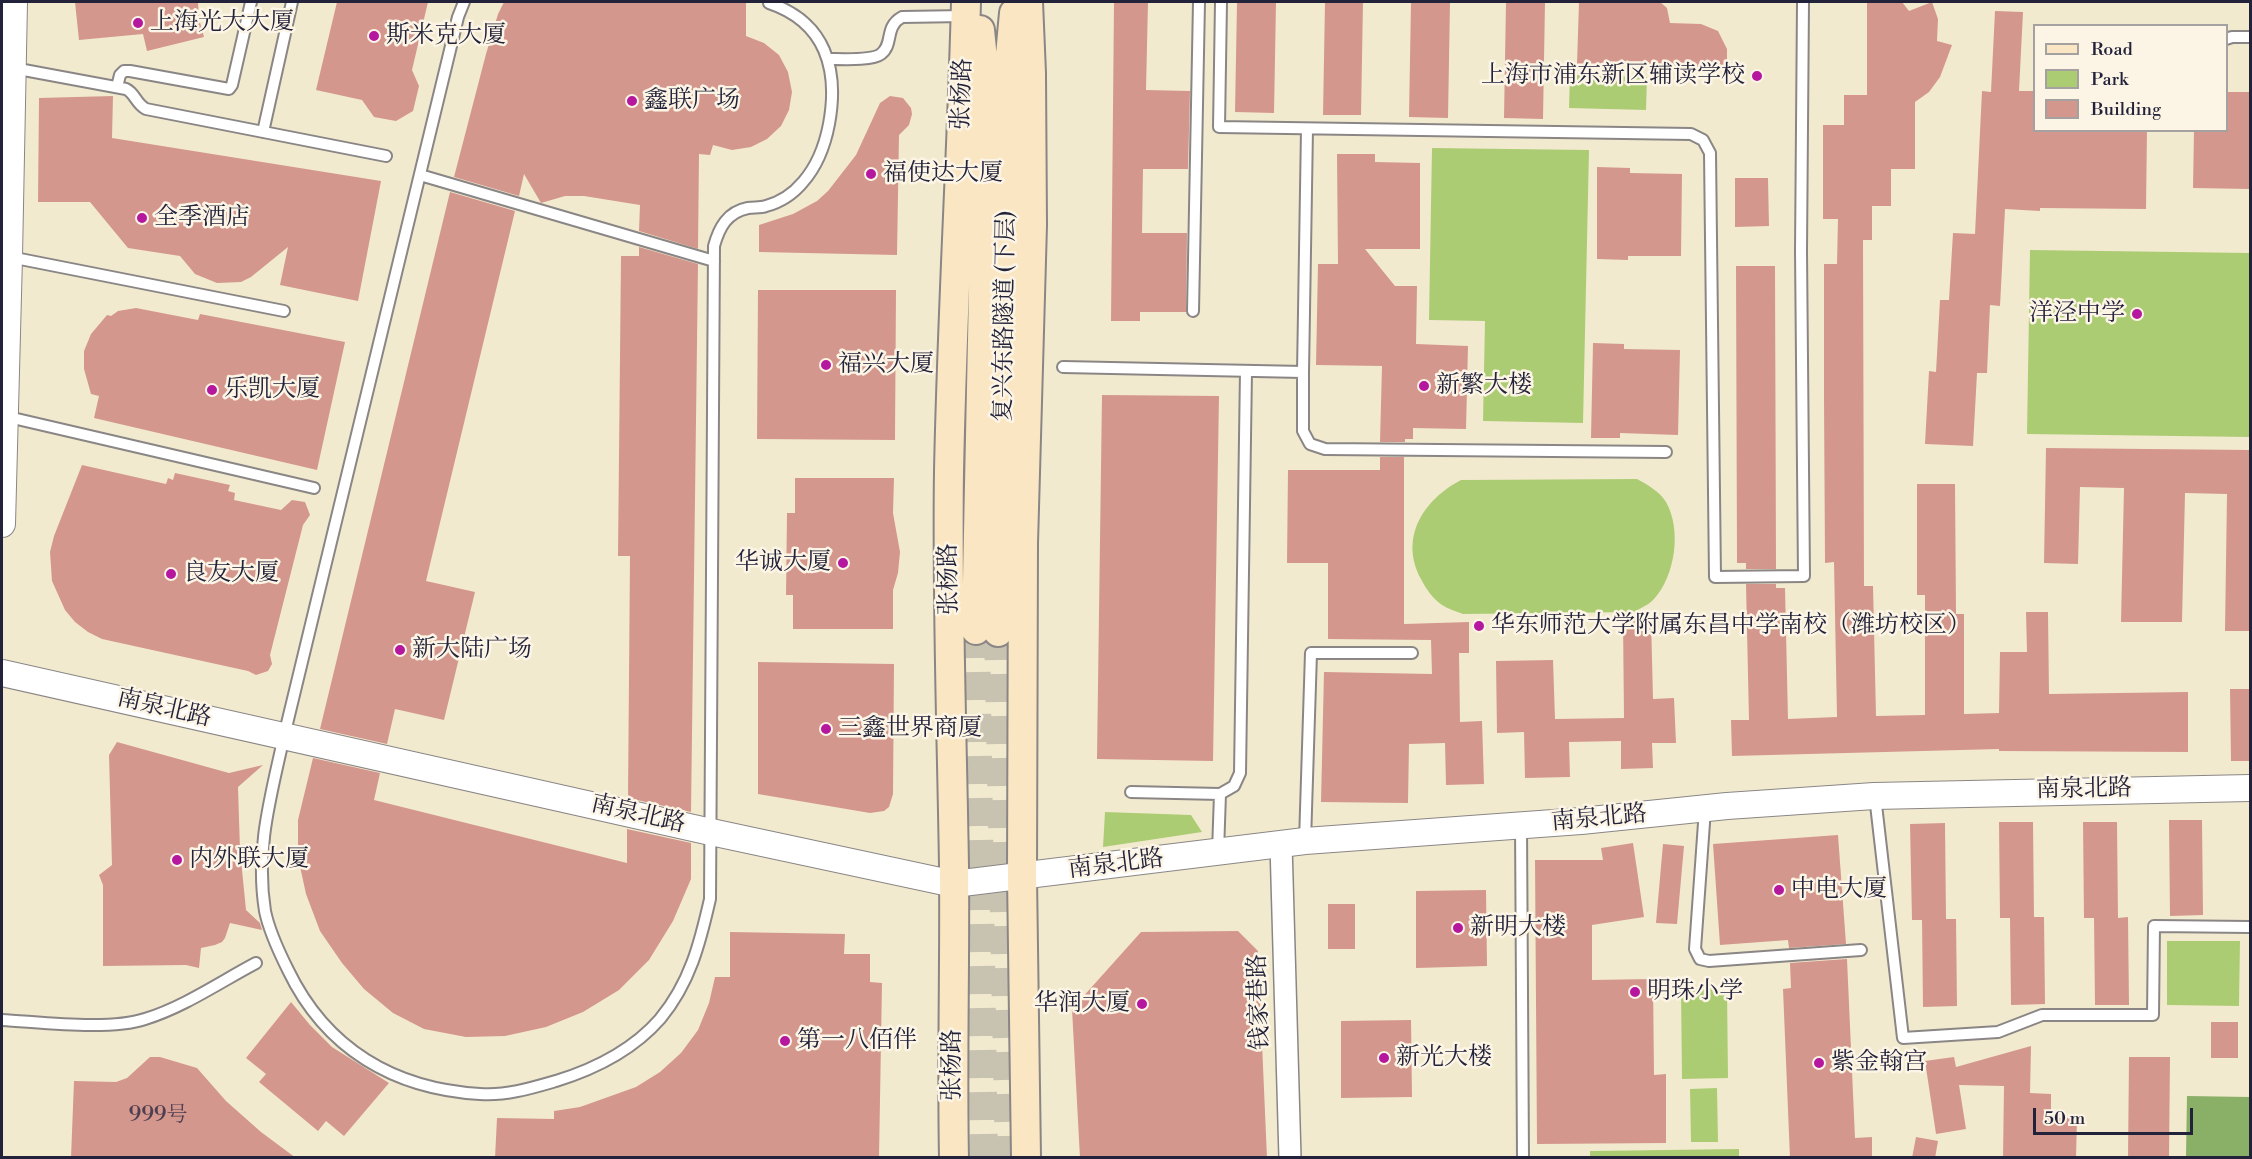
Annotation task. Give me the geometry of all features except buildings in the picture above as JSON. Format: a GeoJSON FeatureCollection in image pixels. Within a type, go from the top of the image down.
{"type":"FeatureCollection","features":[{"type":"Feature","properties":{"kind":"main road","name":"复兴东路隧道 (下层)"},"geometry":{"type":"LineString","coordinates":[[969,6],[987,99],[987,631],[1010,235],[1008,77],[1016,2]]}},
{"type":"Feature","properties":{"kind":"main road"},"geometry":{"type":"LineString","coordinates":[[1026,1158],[1022,877],[1023,543],[1032,225],[1028,2]]}},
{"type":"Feature","properties":{"kind":"main road","name":"张杨路"},"geometry":{"type":"LineString","coordinates":[[954,1158],[952,1051],[954,884],[949,474],[956,242],[969,6]]}},
{"type":"Feature","properties":{"kind":"street"},"geometry":{"type":"LineString","coordinates":[[2,525],[14,2]]}},
{"type":"Feature","properties":{"kind":"street","name":"南泉北路"},"geometry":{"type":"LineString","coordinates":[[2,673],[711,832],[954,884],[1293,843],[1875,795],[2250,788]]}},
{"type":"Feature","properties":{"kind":"street","name":"钱家巷路"},"geometry":{"type":"LineString","coordinates":[[1290,1158],[1293,843]]}},
{"type":"Feature","properties":{"kind":"lane"},"geometry":{"type":"LineString","coordinates":[[117,87],[120,75],[124,71],[229,89],[232,85],[251,2]]}},
{"type":"Feature","properties":{"kind":"lane"},"geometry":{"type":"LineString","coordinates":[[263,132],[292,2]]}},
{"type":"Feature","properties":{"kind":"lane"},"geometry":{"type":"LineString","coordinates":[[464,2],[458,17],[284,736],[266,816],[261,867],[266,914],[278,948],[296,986],[320,1022],[348,1049],[391,1074],[436,1088],[482,1094],[524,1090],[602,1065],[631,1045],[660,1019],[683,987],[699,948],[710,899],[714,246],[718,231],[730,215],[746,208],[764,207],[786,199],[804,181],[819,158],[827,134],[832,105],[833,77],[828,59],[819,41],[788,9],[769,3]]}},
{"type":"Feature","properties":{"kind":"lane"},"geometry":{"type":"LineString","coordinates":[[1193,311],[1199,2]]}},
{"type":"Feature","properties":{"kind":"lane"},"geometry":{"type":"LineString","coordinates":[[1221,2],[1219,127],[1691,134],[1703,140],[1710,153],[1715,577],[1804,576],[1801,251],[1803,2]]}},
{"type":"Feature","properties":{"kind":"lane"},"geometry":{"type":"LineString","coordinates":[[828,59],[874,57],[887,47],[890,29],[895,21],[902,17],[969,6]]}},
{"type":"Feature","properties":{"kind":"lane"},"geometry":{"type":"LineString","coordinates":[[2228,38],[2250,38]]}},
{"type":"Feature","properties":{"kind":"lane"},"geometry":{"type":"LineString","coordinates":[[12,68],[117,87],[130,91],[138,103],[146,109],[386,156]]}},
{"type":"Feature","properties":{"kind":"lane"},"geometry":{"type":"LineString","coordinates":[[1307,129],[1303,431],[1310,444],[1325,449],[1666,452]]}},
{"type":"Feature","properties":{"kind":"lane"},"geometry":{"type":"LineString","coordinates":[[420,175],[714,261]]}},
{"type":"Feature","properties":{"kind":"lane"},"geometry":{"type":"LineString","coordinates":[[9,257],[284,311]]}},
{"type":"Feature","properties":{"kind":"lane"},"geometry":{"type":"LineString","coordinates":[[1064,367],[1303,372]]}},
{"type":"Feature","properties":{"kind":"lane"},"geometry":{"type":"LineString","coordinates":[[1131,792],[1220,794],[1233,786],[1240,773],[1246,371]]}},
{"type":"Feature","properties":{"kind":"lane"},"geometry":{"type":"LineString","coordinates":[[4,416],[314,488]]}},
{"type":"Feature","properties":{"kind":"lane"},"geometry":{"type":"LineString","coordinates":[[1293,843],[1311,653],[1412,653]]}},
{"type":"Feature","properties":{"kind":"lane"},"geometry":{"type":"LineString","coordinates":[[1218,852],[1220,794]]}},
{"type":"Feature","properties":{"kind":"lane"},"geometry":{"type":"LineString","coordinates":[[1875,795],[1903,1038],[1998,1032],[2042,1015],[2153,1015],[2154,926],[2250,927]]}},
{"type":"Feature","properties":{"kind":"lane"},"geometry":{"type":"LineString","coordinates":[[1705,808],[1695,949],[1700,958],[1709,961],[1861,950]]}},
{"type":"Feature","properties":{"kind":"lane"},"geometry":{"type":"LineString","coordinates":[[1521,825],[1523,1158]]}},
{"type":"Feature","properties":{"kind":"lane"},"geometry":{"type":"LineString","coordinates":[[2,1020],[113,1025],[143,1020],[174,1007],[256,963]]}},
{"type":"Feature","properties":{"kind":"green space"},"geometry":{"type":"Polygon","coordinates":[[[1570,75],[1647,77],[1646,110],[1569,108],[1570,75]]]}},
{"type":"Feature","properties":{"kind":"green space"},"geometry":{"type":"Polygon","coordinates":[[[1432,148],[1589,150],[1583,423],[1483,421],[1485,321],[1429,320],[1432,148]]]}},
{"type":"Feature","properties":{"kind":"green space"},"geometry":{"type":"Polygon","coordinates":[[[2030,250],[2250,253],[2250,437],[2027,434],[2030,250]]]}},
{"type":"Feature","properties":{"kind":"green space"},"geometry":{"type":"Polygon","coordinates":[[[1637,479],[1657,491],[1666,502],[1671,513],[1675,539],[1671,566],[1661,589],[1652,601],[1634,612],[1463,614],[1439,603],[1421,579],[1415,564],[1413,549],[1418,522],[1436,498],[1461,480],[1637,479]]]}},
{"type":"Feature","properties":{"kind":"green space"},"geometry":{"type":"Polygon","coordinates":[[[1105,812],[1191,815],[1202,832],[1103,847],[1105,812]]]}},
{"type":"Feature","properties":{"kind":"green space"},"geometry":{"type":"Polygon","coordinates":[[[2167,941],[2240,941],[2239,1006],[2167,1005],[2167,941]]]}},
{"type":"Feature","properties":{"kind":"green space"},"geometry":{"type":"Polygon","coordinates":[[[1727,988],[1728,1078],[1682,1079],[1681,989],[1727,988]]]}},
{"type":"Feature","properties":{"kind":"green space"},"geometry":{"type":"Polygon","coordinates":[[[1717,1088],[1718,1142],[1691,1142],[1690,1089],[1717,1088]]]}},
{"type":"Feature","properties":{"kind":"green space"},"geometry":{"type":"Polygon","coordinates":[[[2187,1096],[2250,1097],[2250,1157],[2186,1157],[2187,1096]]]}},
{"type":"Feature","properties":{"kind":"green space"},"geometry":{"type":"Polygon","coordinates":[[[1739,1149],[1739,1157],[1590,1157],[1590,1151],[1739,1149]]]}},
{"type":"Feature","properties":{"kind":"tunnel"},"geometry":{"type":"LineString","coordinates":[[976,630],[984,1158]]}},
{"type":"Feature","properties":{"kind":"tunnel"},"geometry":{"type":"LineString","coordinates":[[998,632],[1009,1158]]}},
{"type":"Feature","properties":{"kind":"place","name":"上海光大大厦"},"geometry":{"type":"Point","coordinates":[138,23]}},
{"type":"Feature","properties":{"kind":"place","name":"斯米克大厦"},"geometry":{"type":"Point","coordinates":[374,36]}},
{"type":"Feature","properties":{"kind":"place","name":"上海市浦东新区辅读学校"},"geometry":{"type":"Point","coordinates":[1757,76]}},
{"type":"Feature","properties":{"kind":"place","name":"鑫联广场"},"geometry":{"type":"Point","coordinates":[632,101]}},
{"type":"Feature","properties":{"kind":"place","name":"福使达大厦"},"geometry":{"type":"Point","coordinates":[871,174]}},
{"type":"Feature","properties":{"kind":"place","name":"全季酒店"},"geometry":{"type":"Point","coordinates":[142,218]}},
{"type":"Feature","properties":{"kind":"place","name":"洋泾中学"},"geometry":{"type":"Point","coordinates":[2137,314]}},
{"type":"Feature","properties":{"kind":"place","name":"福兴大厦"},"geometry":{"type":"Point","coordinates":[826,365]}},
{"type":"Feature","properties":{"kind":"place","name":"新繁大楼"},"geometry":{"type":"Point","coordinates":[1424,386]}},
{"type":"Feature","properties":{"kind":"place","name":"乐凯大厦"},"geometry":{"type":"Point","coordinates":[212,390]}},
{"type":"Feature","properties":{"kind":"place","name":"华诚大厦"},"geometry":{"type":"Point","coordinates":[843,563]}},
{"type":"Feature","properties":{"kind":"place","name":"良友大厦"},"geometry":{"type":"Point","coordinates":[171,574]}},
{"type":"Feature","properties":{"kind":"place","name":"华东师范大学附属东昌中学南校（潍坊校区）"},"geometry":{"type":"Point","coordinates":[1479,626]}},
{"type":"Feature","properties":{"kind":"place","name":"新大陆广场"},"geometry":{"type":"Point","coordinates":[400,650]}},
{"type":"Feature","properties":{"kind":"place","name":"三鑫世界商厦"},"geometry":{"type":"Point","coordinates":[826,729]}},
{"type":"Feature","properties":{"kind":"place","name":"内外联大厦"},"geometry":{"type":"Point","coordinates":[177,860]}},
{"type":"Feature","properties":{"kind":"place","name":"中电大厦"},"geometry":{"type":"Point","coordinates":[1779,890]}},
{"type":"Feature","properties":{"kind":"place","name":"新明大楼"},"geometry":{"type":"Point","coordinates":[1458,928]}},
{"type":"Feature","properties":{"kind":"place","name":"明珠小学"},"geometry":{"type":"Point","coordinates":[1635,992]}},
{"type":"Feature","properties":{"kind":"place","name":"华润大厦"},"geometry":{"type":"Point","coordinates":[1142,1004]}},
{"type":"Feature","properties":{"kind":"place","name":"第一八佰伴"},"geometry":{"type":"Point","coordinates":[785,1041]}},
{"type":"Feature","properties":{"kind":"place","name":"新光大楼"},"geometry":{"type":"Point","coordinates":[1384,1058]}},
{"type":"Feature","properties":{"kind":"place","name":"紫金翰宫"},"geometry":{"type":"Point","coordinates":[1819,1063]}}]}
